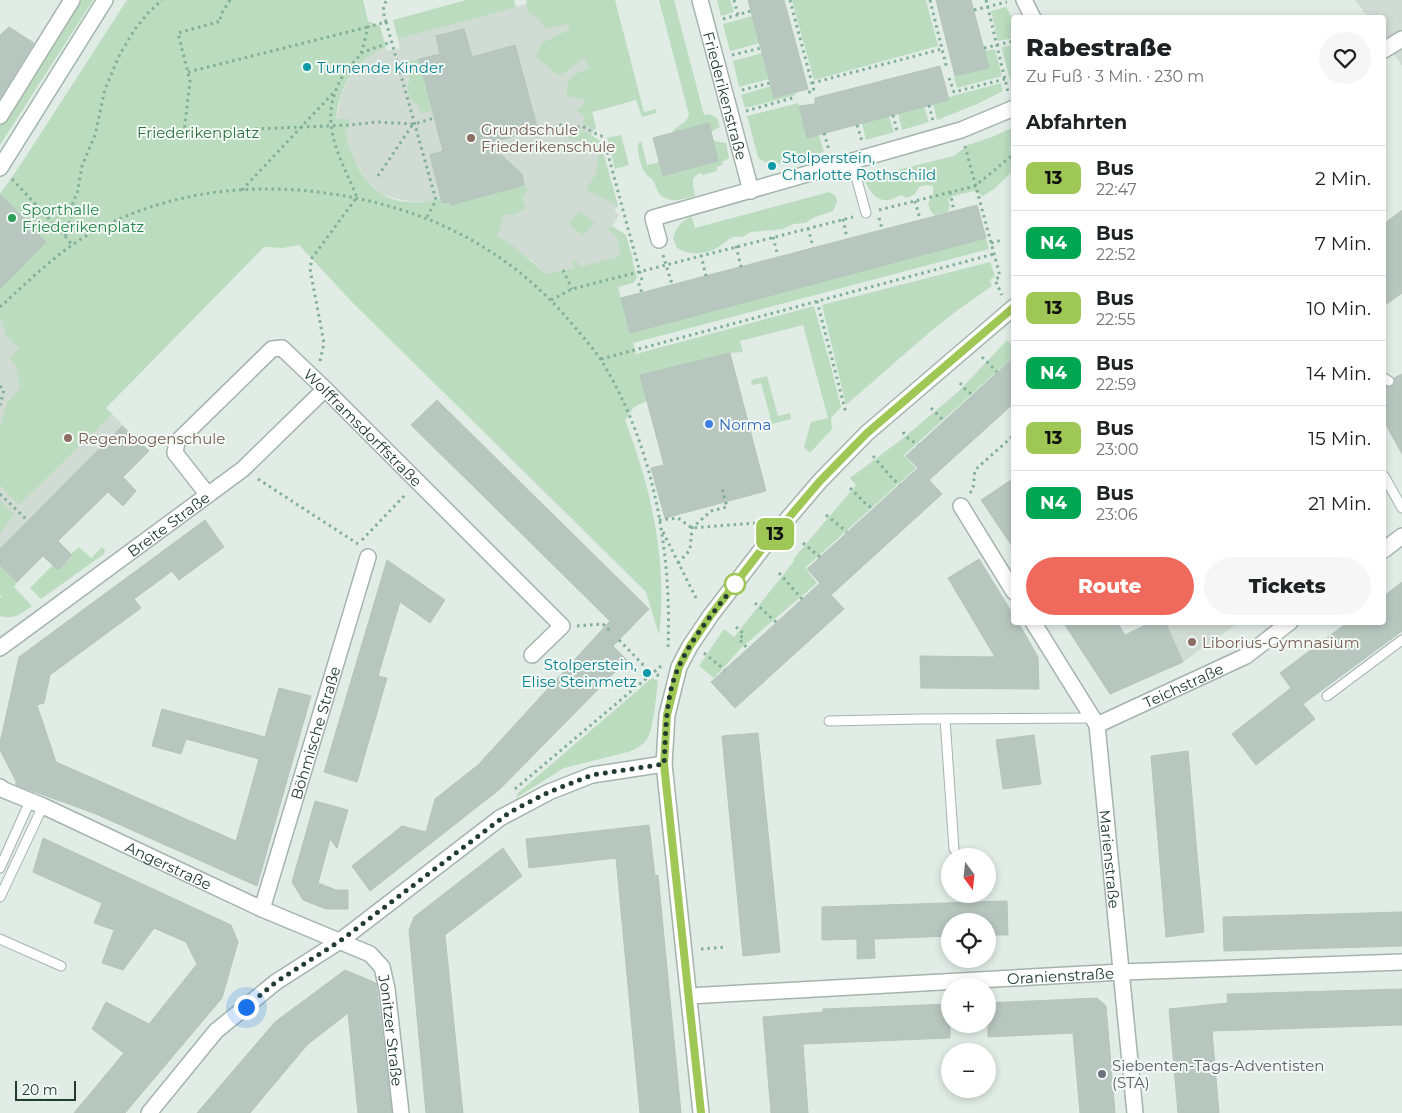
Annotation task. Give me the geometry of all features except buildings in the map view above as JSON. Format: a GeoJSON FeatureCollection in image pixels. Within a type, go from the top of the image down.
{"type":"FeatureCollection","features":[{"type":"Feature","properties":{"kind":"street"},"geometry":{"type":"LineString","coordinates":[[0,116],[72,0]]}},
{"type":"Feature","properties":{"kind":"street"},"geometry":{"type":"LineString","coordinates":[[1,168],[105,0]]}},
{"type":"Feature","properties":{"kind":"street","name":"Friederikenstraße"},"geometry":{"type":"LineString","coordinates":[[700,0],[751,191]]}},
{"type":"Feature","properties":{"kind":"street"},"geometry":{"type":"LineString","coordinates":[[1024,0],[1032,15]]}},
{"type":"Feature","properties":{"kind":"street"},"geometry":{"type":"LineString","coordinates":[[1386,49],[1402,38]]}},
{"type":"Feature","properties":{"kind":"street"},"geometry":{"type":"LineString","coordinates":[[659,240],[653,218],[961,130],[1011,110]]}},
{"type":"Feature","properties":{"kind":"street"},"geometry":{"type":"LineString","coordinates":[[701,1113],[664,764],[667,715],[679,667],[690,646],[711,615],[762,549],[820,481],[867,433],[1011,310]]}},
{"type":"Feature","properties":{"kind":"street","name":"Wolfframsdorffstraße"},"geometry":{"type":"LineString","coordinates":[[208,495],[175,453],[177,442],[272,349],[282,348],[562,626]]}},
{"type":"Feature","properties":{"kind":"street","name":"Breite Straße"},"geometry":{"type":"LineString","coordinates":[[0,648],[243,469],[325,389]]}},
{"type":"Feature","properties":{"kind":"street"},"geometry":{"type":"LineString","coordinates":[[961,506],[1011,587]]}},
{"type":"Feature","properties":{"kind":"street","name":"Böhmische Straße"},"geometry":{"type":"LineString","coordinates":[[262,909],[368,557]]}},
{"type":"Feature","properties":{"kind":"street","name":"Marienstraße"},"geometry":{"type":"LineString","coordinates":[[1035,625],[1095,721],[1135,1113]]}},
{"type":"Feature","properties":{"kind":"street","name":"Teichstraße"},"geometry":{"type":"LineString","coordinates":[[1095,721],[1246,656],[1286,625]]}},
{"type":"Feature","properties":{"kind":"street"},"geometry":{"type":"LineString","coordinates":[[532,655],[562,626]]}},
{"type":"Feature","properties":{"kind":"street"},"geometry":{"type":"LineString","coordinates":[[150,1113],[216,1031],[276,982],[340,941],[510,812],[549,792],[592,775],[664,764]]}},
{"type":"Feature","properties":{"kind":"street","name":"Angerstraße"},"geometry":{"type":"LineString","coordinates":[[0,787],[262,909],[340,941]]}},
{"type":"Feature","properties":{"kind":"street","name":"Jonitzer Straße"},"geometry":{"type":"LineString","coordinates":[[340,941],[370,954],[382,967],[387,989],[401,1113]]}},
{"type":"Feature","properties":{"kind":"street","name":"Oranienstraße"},"geometry":{"type":"LineString","coordinates":[[689,996],[1122,972],[1402,962]]}},
{"type":"Feature","properties":{"kind":"lane"},"geometry":{"type":"LineString","coordinates":[[852,162],[866,213]]}},
{"type":"Feature","properties":{"kind":"lane"},"geometry":{"type":"LineString","coordinates":[[1386,480],[1402,508]]}},
{"type":"Feature","properties":{"kind":"lane"},"geometry":{"type":"LineString","coordinates":[[1328,696],[1402,640]]}},
{"type":"Feature","properties":{"kind":"lane"},"geometry":{"type":"LineString","coordinates":[[829,721],[945,718],[1095,721]]}},
{"type":"Feature","properties":{"kind":"lane"},"geometry":{"type":"LineString","coordinates":[[945,718],[954,848]]}},
{"type":"Feature","properties":{"kind":"lane"},"geometry":{"type":"LineString","coordinates":[[0,868],[37,804]]}},
{"type":"Feature","properties":{"kind":"lane"},"geometry":{"type":"LineString","coordinates":[[0,897],[37,804]]}},
{"type":"Feature","properties":{"kind":"lane"},"geometry":{"type":"LineString","coordinates":[[0,939],[61,966]]}},
{"type":"Feature","properties":{"kind":"path"},"geometry":{"type":"LineString","coordinates":[[65,236],[72,214],[73,200],[77,195],[82,166],[95,135],[105,89],[120,54],[134,29],[162,0]]}},
{"type":"Feature","properties":{"kind":"path"},"geometry":{"type":"LineString","coordinates":[[230,0],[220,16],[221,21],[178,33],[190,81],[184,132],[301,128],[377,122],[414,124],[434,118]]}},
{"type":"Feature","properties":{"kind":"path"},"geometry":{"type":"LineString","coordinates":[[387,0],[383,13],[436,200],[426,219]]}},
{"type":"Feature","properties":{"kind":"path"},"geometry":{"type":"LineString","coordinates":[[734,0],[738,15]]}},
{"type":"Feature","properties":{"kind":"path"},"geometry":{"type":"LineString","coordinates":[[790,0],[814,91],[805,94]]}},
{"type":"Feature","properties":{"kind":"path"},"geometry":{"type":"LineString","coordinates":[[930,0],[947,69]]}},
{"type":"Feature","properties":{"kind":"path"},"geometry":{"type":"LineString","coordinates":[[986,0],[1011,102]]}},
{"type":"Feature","properties":{"kind":"path"},"geometry":{"type":"LineString","coordinates":[[974,10],[1016,0]]}},
{"type":"Feature","properties":{"kind":"path"},"geometry":{"type":"LineString","coordinates":[[706,24],[751,11]]}},
{"type":"Feature","properties":{"kind":"path"},"geometry":{"type":"LineString","coordinates":[[188,72],[386,22]]}},
{"type":"Feature","properties":{"kind":"path"},"geometry":{"type":"LineString","coordinates":[[360,54],[368,27]]}},
{"type":"Feature","properties":{"kind":"path"},"geometry":{"type":"LineString","coordinates":[[357,197],[334,143],[331,126],[331,106],[342,76],[360,54],[366,50],[391,42]]}},
{"type":"Feature","properties":{"kind":"path"},"geometry":{"type":"LineString","coordinates":[[984,48],[1011,42]]}},
{"type":"Feature","properties":{"kind":"path"},"geometry":{"type":"LineString","coordinates":[[716,60],[761,48]]}},
{"type":"Feature","properties":{"kind":"path"},"geometry":{"type":"LineString","coordinates":[[812,83],[942,49]]}},
{"type":"Feature","properties":{"kind":"path"},"geometry":{"type":"LineString","coordinates":[[949,78],[954,92],[1005,79]]}},
{"type":"Feature","properties":{"kind":"path"},"geometry":{"type":"LineString","coordinates":[[725,95],[770,83]]}},
{"type":"Feature","properties":{"kind":"path"},"geometry":{"type":"LineString","coordinates":[[242,190],[335,91]]}},
{"type":"Feature","properties":{"kind":"path"},"geometry":{"type":"LineString","coordinates":[[730,115],[796,97]]}},
{"type":"Feature","properties":{"kind":"path"},"geometry":{"type":"LineString","coordinates":[[378,176],[414,124]]}},
{"type":"Feature","properties":{"kind":"path"},"geometry":{"type":"LineString","coordinates":[[547,129],[564,124],[571,130],[582,126],[603,136],[640,272],[642,280],[639,285],[642,292]]}},
{"type":"Feature","properties":{"kind":"path"},"geometry":{"type":"LineString","coordinates":[[961,130],[1000,276],[995,280],[999,292],[1011,306]]}},
{"type":"Feature","properties":{"kind":"path"},"geometry":{"type":"LineString","coordinates":[[551,300],[572,289],[975,186],[1011,156]]}},
{"type":"Feature","properties":{"kind":"path"},"geometry":{"type":"LineString","coordinates":[[1,168],[72,245]]}},
{"type":"Feature","properties":{"kind":"path"},"geometry":{"type":"LineString","coordinates":[[0,307],[72,245],[119,219],[146,208],[199,194],[242,190],[288,189],[357,197],[426,219],[477,242],[529,279],[551,300],[601,359],[626,410],[646,464],[661,530],[668,599],[668,654]]}},
{"type":"Feature","properties":{"kind":"path"},"geometry":{"type":"LineString","coordinates":[[950,192],[954,210]]}},
{"type":"Feature","properties":{"kind":"path"},"geometry":{"type":"LineString","coordinates":[[310,375],[321,360],[324,343],[310,269],[312,258],[357,197]]}},
{"type":"Feature","properties":{"kind":"path"},"geometry":{"type":"LineString","coordinates":[[915,201],[920,219]]}},
{"type":"Feature","properties":{"kind":"path"},"geometry":{"type":"LineString","coordinates":[[843,219],[848,238]]}},
{"type":"Feature","properties":{"kind":"path"},"geometry":{"type":"LineString","coordinates":[[808,228],[813,247]]}},
{"type":"Feature","properties":{"kind":"path"},"geometry":{"type":"LineString","coordinates":[[773,237],[778,256]]}},
{"type":"Feature","properties":{"kind":"path"},"geometry":{"type":"LineString","coordinates":[[659,240],[672,284]]}},
{"type":"Feature","properties":{"kind":"path"},"geometry":{"type":"LineString","coordinates":[[991,243],[1002,240]]}},
{"type":"Feature","properties":{"kind":"path"},"geometry":{"type":"LineString","coordinates":[[736,246],[741,266]]}},
{"type":"Feature","properties":{"kind":"path"},"geometry":{"type":"LineString","coordinates":[[601,359],[994,254]]}},
{"type":"Feature","properties":{"kind":"path"},"geometry":{"type":"LineString","coordinates":[[701,256],[706,276]]}},
{"type":"Feature","properties":{"kind":"path"},"geometry":{"type":"LineString","coordinates":[[564,270],[572,289]]}},
{"type":"Feature","properties":{"kind":"path"},"geometry":{"type":"LineString","coordinates":[[817,301],[846,413]]}},
{"type":"Feature","properties":{"kind":"path"},"geometry":{"type":"LineString","coordinates":[[982,357],[997,372]]}},
{"type":"Feature","properties":{"kind":"path"},"geometry":{"type":"LineString","coordinates":[[960,383],[973,394]]}},
{"type":"Feature","properties":{"kind":"path"},"geometry":{"type":"LineString","coordinates":[[0,386],[4,390],[0,404]]}},
{"type":"Feature","properties":{"kind":"path"},"geometry":{"type":"LineString","coordinates":[[930,408],[944,421]]}},
{"type":"Feature","properties":{"kind":"path"},"geometry":{"type":"LineString","coordinates":[[903,432],[918,445]]}},
{"type":"Feature","properties":{"kind":"path"},"geometry":{"type":"LineString","coordinates":[[961,506],[973,489],[975,470],[1011,438]]}},
{"type":"Feature","properties":{"kind":"path"},"geometry":{"type":"LineString","coordinates":[[872,456],[900,485]]}},
{"type":"Feature","properties":{"kind":"path"},"geometry":{"type":"LineString","coordinates":[[243,469],[364,548],[368,557]]}},
{"type":"Feature","properties":{"kind":"path"},"geometry":{"type":"LineString","coordinates":[[358,544],[417,483]]}},
{"type":"Feature","properties":{"kind":"path"},"geometry":{"type":"LineString","coordinates":[[678,563],[690,550],[692,528],[711,510],[727,507],[722,488]]}},
{"type":"Feature","properties":{"kind":"path"},"geometry":{"type":"LineString","coordinates":[[850,488],[873,509]]}},
{"type":"Feature","properties":{"kind":"path"},"geometry":{"type":"LineString","coordinates":[[0,494],[28,521]]}},
{"type":"Feature","properties":{"kind":"path"},"geometry":{"type":"LineString","coordinates":[[826,516],[847,532]]}},
{"type":"Feature","properties":{"kind":"path"},"geometry":{"type":"LineString","coordinates":[[659,520],[678,518],[692,528],[756,523]]}},
{"type":"Feature","properties":{"kind":"path"},"geometry":{"type":"LineString","coordinates":[[661,530],[696,598]]}},
{"type":"Feature","properties":{"kind":"path"},"geometry":{"type":"LineString","coordinates":[[803,543],[820,557]]}},
{"type":"Feature","properties":{"kind":"path"},"geometry":{"type":"LineString","coordinates":[[779,574],[802,599]]}},
{"type":"Feature","properties":{"kind":"path"},"geometry":{"type":"LineString","coordinates":[[755,603],[776,623]]}},
{"type":"Feature","properties":{"kind":"path"},"geometry":{"type":"LineString","coordinates":[[562,626],[603,624],[611,632]]}},
{"type":"Feature","properties":{"kind":"path"},"geometry":{"type":"LineString","coordinates":[[736,627],[744,634],[739,640],[748,649]]}},
{"type":"Feature","properties":{"kind":"path"},"geometry":{"type":"LineString","coordinates":[[618,640],[652,674]]}},
{"type":"Feature","properties":{"kind":"path"},"geometry":{"type":"LineString","coordinates":[[703,652],[725,670]]}},
{"type":"Feature","properties":{"kind":"path"},"geometry":{"type":"LineString","coordinates":[[512,791],[668,661]]}},
{"type":"Feature","properties":{"kind":"path"},"geometry":{"type":"LineString","coordinates":[[684,950],[727,947]]}},
{"type":"Feature","properties":{"kind":"shaded area","name":"Grundschule Friederikenschule"},"geometry":{"type":"Polygon","coordinates":[[[541,0],[596,0],[625,103],[592,112],[596,128],[591,135],[600,141],[618,206],[614,211],[619,215],[612,226],[626,235],[633,259],[546,274],[531,260],[453,212],[442,203],[440,198],[414,202],[393,198],[380,193],[367,181],[353,158],[345,130],[349,129],[349,119],[336,120],[342,93],[350,77],[359,63],[374,52],[386,47],[387,51],[400,48],[398,39],[541,0]]]}},
{"type":"Feature","properties":{"kind":"shaded area"},"geometry":{"type":"Polygon","coordinates":[[[1355,0],[1402,0],[1402,66],[1386,43],[1386,15],[1366,15],[1355,0]]]}},
{"type":"Feature","properties":{"kind":"shaded area","name":"Regenbogenschule"},"geometry":{"type":"Polygon","coordinates":[[[0,315],[106,408],[149,451],[123,477],[136,491],[123,506],[108,492],[58,541],[72,556],[58,570],[43,556],[17,582],[0,565],[0,315]]]}},
{"type":"Feature","properties":{"kind":"shaded area","name":"Liborius-Gymnasium"},"geometry":{"type":"Polygon","coordinates":[[[1166,625],[1235,625],[1183,662],[1166,625]]]}},
{"type":"Feature","properties":{"kind":"green space"},"geometry":{"type":"Polygon","coordinates":[[[79,0],[93,0],[0,145],[0,125],[79,0]]]}},
{"type":"Feature","properties":{"kind":"green space","name":"Friederikenplatz"},"geometry":{"type":"Polygon","coordinates":[[[127,0],[363,0],[368,21],[380,26],[386,47],[365,59],[350,76],[341,96],[336,119],[349,119],[349,129],[345,130],[357,165],[365,178],[376,190],[388,197],[404,202],[421,202],[441,198],[442,203],[450,201],[451,205],[524,185],[528,189],[522,197],[526,209],[513,215],[504,214],[497,236],[512,245],[546,274],[575,268],[572,261],[576,260],[580,267],[621,256],[617,237],[608,230],[611,226],[626,235],[637,278],[633,283],[618,287],[630,332],[986,238],[989,249],[633,343],[636,354],[814,306],[841,407],[831,418],[832,429],[810,453],[804,447],[811,422],[828,418],[803,325],[740,341],[743,352],[730,353],[640,375],[647,401],[634,407],[625,420],[643,472],[655,526],[661,580],[659,635],[646,592],[353,303],[299,245],[283,248],[264,247],[106,408],[112,414],[19,505],[0,485],[0,428],[7,403],[20,388],[16,366],[10,358],[19,348],[6,336],[0,316],[0,194],[127,0]]]}},
{"type":"Feature","properties":{"kind":"green space"},"geometry":{"type":"Polygon","coordinates":[[[466,0],[514,0],[516,7],[398,39],[393,20],[466,0]]]}},
{"type":"Feature","properties":{"kind":"green space"},"geometry":{"type":"Polygon","coordinates":[[[526,0],[615,0],[644,112],[656,109],[656,113],[642,117],[636,100],[592,112],[596,128],[594,130],[582,123],[585,117],[577,111],[586,100],[567,96],[567,89],[572,77],[589,68],[584,58],[564,73],[558,75],[536,57],[542,43],[569,30],[569,24],[545,28],[539,19],[528,13],[526,0]]]}},
{"type":"Feature","properties":{"kind":"green space"},"geometry":{"type":"Polygon","coordinates":[[[659,0],[674,0],[704,115],[709,114],[717,118],[720,127],[711,132],[709,123],[672,133],[689,115],[659,0]]]}},
{"type":"Feature","properties":{"kind":"green space"},"geometry":{"type":"Polygon","coordinates":[[[717,0],[730,0],[734,12],[721,16],[717,0]]]}},
{"type":"Feature","properties":{"kind":"green space"},"geometry":{"type":"Polygon","coordinates":[[[792,0],[926,0],[938,46],[814,80],[792,0]]]}},
{"type":"Feature","properties":{"kind":"green space"},"geometry":{"type":"Polygon","coordinates":[[[1006,7],[1011,16],[1011,39],[998,41],[991,11],[1006,7]]]}},
{"type":"Feature","properties":{"kind":"green space"},"geometry":{"type":"Polygon","coordinates":[[[752,16],[760,43],[730,51],[723,24],[752,16]]]}},
{"type":"Feature","properties":{"kind":"green space"},"geometry":{"type":"Polygon","coordinates":[[[1011,45],[1011,83],[1001,47],[1011,45]]]}},
{"type":"Feature","properties":{"kind":"green space"},"geometry":{"type":"Polygon","coordinates":[[[995,49],[1002,76],[957,88],[954,77],[989,68],[984,51],[995,49]]]}},
{"type":"Feature","properties":{"kind":"green space"},"geometry":{"type":"Polygon","coordinates":[[[762,53],[769,79],[739,87],[733,61],[762,53]]]}},
{"type":"Feature","properties":{"kind":"green space"},"geometry":{"type":"Polygon","coordinates":[[[419,59],[432,111],[421,113],[418,105],[411,100],[407,87],[410,80],[405,62],[419,59]]]}},
{"type":"Feature","properties":{"kind":"green space"},"geometry":{"type":"Polygon","coordinates":[[[1001,83],[1003,91],[937,120],[933,104],[949,100],[949,97],[1001,83]]]}},
{"type":"Feature","properties":{"kind":"green space"},"geometry":{"type":"Polygon","coordinates":[[[771,86],[775,98],[795,93],[796,95],[745,108],[741,95],[771,86]]]}},
{"type":"Feature","properties":{"kind":"green space"},"geometry":{"type":"Polygon","coordinates":[[[798,103],[807,137],[819,135],[824,152],[789,162],[771,163],[764,161],[758,157],[747,116],[798,103]]]}},
{"type":"Feature","properties":{"kind":"green space"},"geometry":{"type":"Polygon","coordinates":[[[924,106],[929,122],[902,130],[898,113],[924,106]]]}},
{"type":"Feature","properties":{"kind":"green space"},"geometry":{"type":"Polygon","coordinates":[[[889,116],[894,132],[866,140],[862,123],[889,116]]]}},
{"type":"Feature","properties":{"kind":"green space"},"geometry":{"type":"Polygon","coordinates":[[[565,128],[569,132],[578,130],[585,132],[600,141],[618,206],[586,190],[597,172],[598,154],[588,144],[562,137],[565,128]]]}},
{"type":"Feature","properties":{"kind":"green space"},"geometry":{"type":"Polygon","coordinates":[[[1011,128],[1011,173],[983,196],[974,191],[953,196],[948,200],[950,205],[948,212],[935,215],[931,212],[928,203],[933,194],[933,186],[919,187],[915,194],[907,198],[901,195],[883,200],[874,195],[864,178],[954,156],[968,145],[1011,128]]]}},
{"type":"Feature","properties":{"kind":"green space"},"geometry":{"type":"Polygon","coordinates":[[[621,135],[629,165],[615,169],[607,138],[621,135]]]}},
{"type":"Feature","properties":{"kind":"green space"},"geometry":{"type":"Polygon","coordinates":[[[641,141],[647,165],[660,162],[664,176],[718,161],[713,141],[726,143],[729,158],[717,167],[717,171],[703,175],[699,173],[693,179],[695,196],[672,200],[660,194],[654,181],[646,175],[642,168],[638,147],[641,141]]]}},
{"type":"Feature","properties":{"kind":"green space"},"geometry":{"type":"Polygon","coordinates":[[[829,192],[835,195],[837,201],[833,211],[815,217],[805,223],[793,224],[783,229],[751,232],[742,237],[731,238],[715,249],[700,253],[686,252],[677,248],[673,238],[680,225],[692,217],[695,228],[829,192]]]}},
{"type":"Feature","properties":{"kind":"green space"},"geometry":{"type":"Polygon","coordinates":[[[579,211],[595,223],[582,236],[569,224],[579,211]]]}},
{"type":"Feature","properties":{"kind":"green space"},"geometry":{"type":"Polygon","coordinates":[[[990,262],[995,276],[990,280],[992,286],[931,331],[846,405],[822,305],[990,262]]]}},
{"type":"Feature","properties":{"kind":"green space"},"geometry":{"type":"Polygon","coordinates":[[[1007,340],[1011,343],[1011,359],[904,455],[916,468],[805,568],[817,583],[741,648],[714,678],[699,666],[724,629],[734,637],[794,561],[794,558],[856,485],[850,478],[902,439],[958,392],[1007,340]]]}},
{"type":"Feature","properties":{"kind":"green space"},"geometry":{"type":"Polygon","coordinates":[[[767,376],[778,416],[790,413],[791,419],[772,424],[761,383],[752,385],[751,380],[767,376]]]}},
{"type":"Feature","properties":{"kind":"green space"},"geometry":{"type":"Polygon","coordinates":[[[0,500],[14,514],[0,534],[0,500]]]}},
{"type":"Feature","properties":{"kind":"green space"},"geometry":{"type":"Polygon","coordinates":[[[79,547],[91,558],[102,547],[105,551],[104,554],[41,599],[30,588],[53,565],[58,570],[79,547]]]}},
{"type":"Feature","properties":{"kind":"green space"},"geometry":{"type":"Polygon","coordinates":[[[0,565],[17,582],[14,587],[32,606],[14,617],[0,616],[0,598],[2,597],[0,595],[0,565]]]}},
{"type":"Feature","properties":{"kind":"green space"},"geometry":{"type":"Polygon","coordinates":[[[652,678],[658,681],[654,711],[649,734],[643,744],[628,752],[564,768],[516,798],[518,793],[652,678]]]}},
{"type":"Feature","properties":{"kind":"bus line","name":"13"},"geometry":{"type":"LineString","coordinates":[[701,1113],[664,764],[667,715],[679,667],[690,646],[711,615],[762,549],[820,481],[867,433],[1011,309]]}},
{"type":"Feature","properties":{"kind":"place","name":"Turnende Kinder"},"geometry":{"type":"Point","coordinates":[307,67]}},
{"type":"Feature","properties":{"kind":"place","name":"Grundschule Friederikenschule"},"geometry":{"type":"Point","coordinates":[471,138]}},
{"type":"Feature","properties":{"kind":"place","name":"Stolperstein, Charlotte Rothschild"},"geometry":{"type":"Point","coordinates":[772,166]}},
{"type":"Feature","properties":{"kind":"place","name":"Sporthalle Friederikenplatz"},"geometry":{"type":"Point","coordinates":[12,218]}},
{"type":"Feature","properties":{"kind":"place","name":"Norma"},"geometry":{"type":"Point","coordinates":[709,424]}},
{"type":"Feature","properties":{"kind":"place","name":"Regenbogenschule"},"geometry":{"type":"Point","coordinates":[68,438]}},
{"type":"Feature","properties":{"kind":"place","name":"Liborius-Gymnasium"},"geometry":{"type":"Point","coordinates":[1192,642]}},
{"type":"Feature","properties":{"kind":"place","name":"Stolperstein, Elise Steinmetz"},"geometry":{"type":"Point","coordinates":[647,673]}},
{"type":"Feature","properties":{"kind":"place","name":"Siebenten-Tags-Adventisten (STA)"},"geometry":{"type":"Point","coordinates":[1102,1074]}},
{"type":"Feature","properties":{"kind":"route"},"geometry":{"type":"LineString","coordinates":[[246,1007],[276,982],[340,941],[510,812],[549,792],[592,775],[664,764],[667,715],[679,667],[690,646],[711,615],[739,580],[735,584]]}}]}
